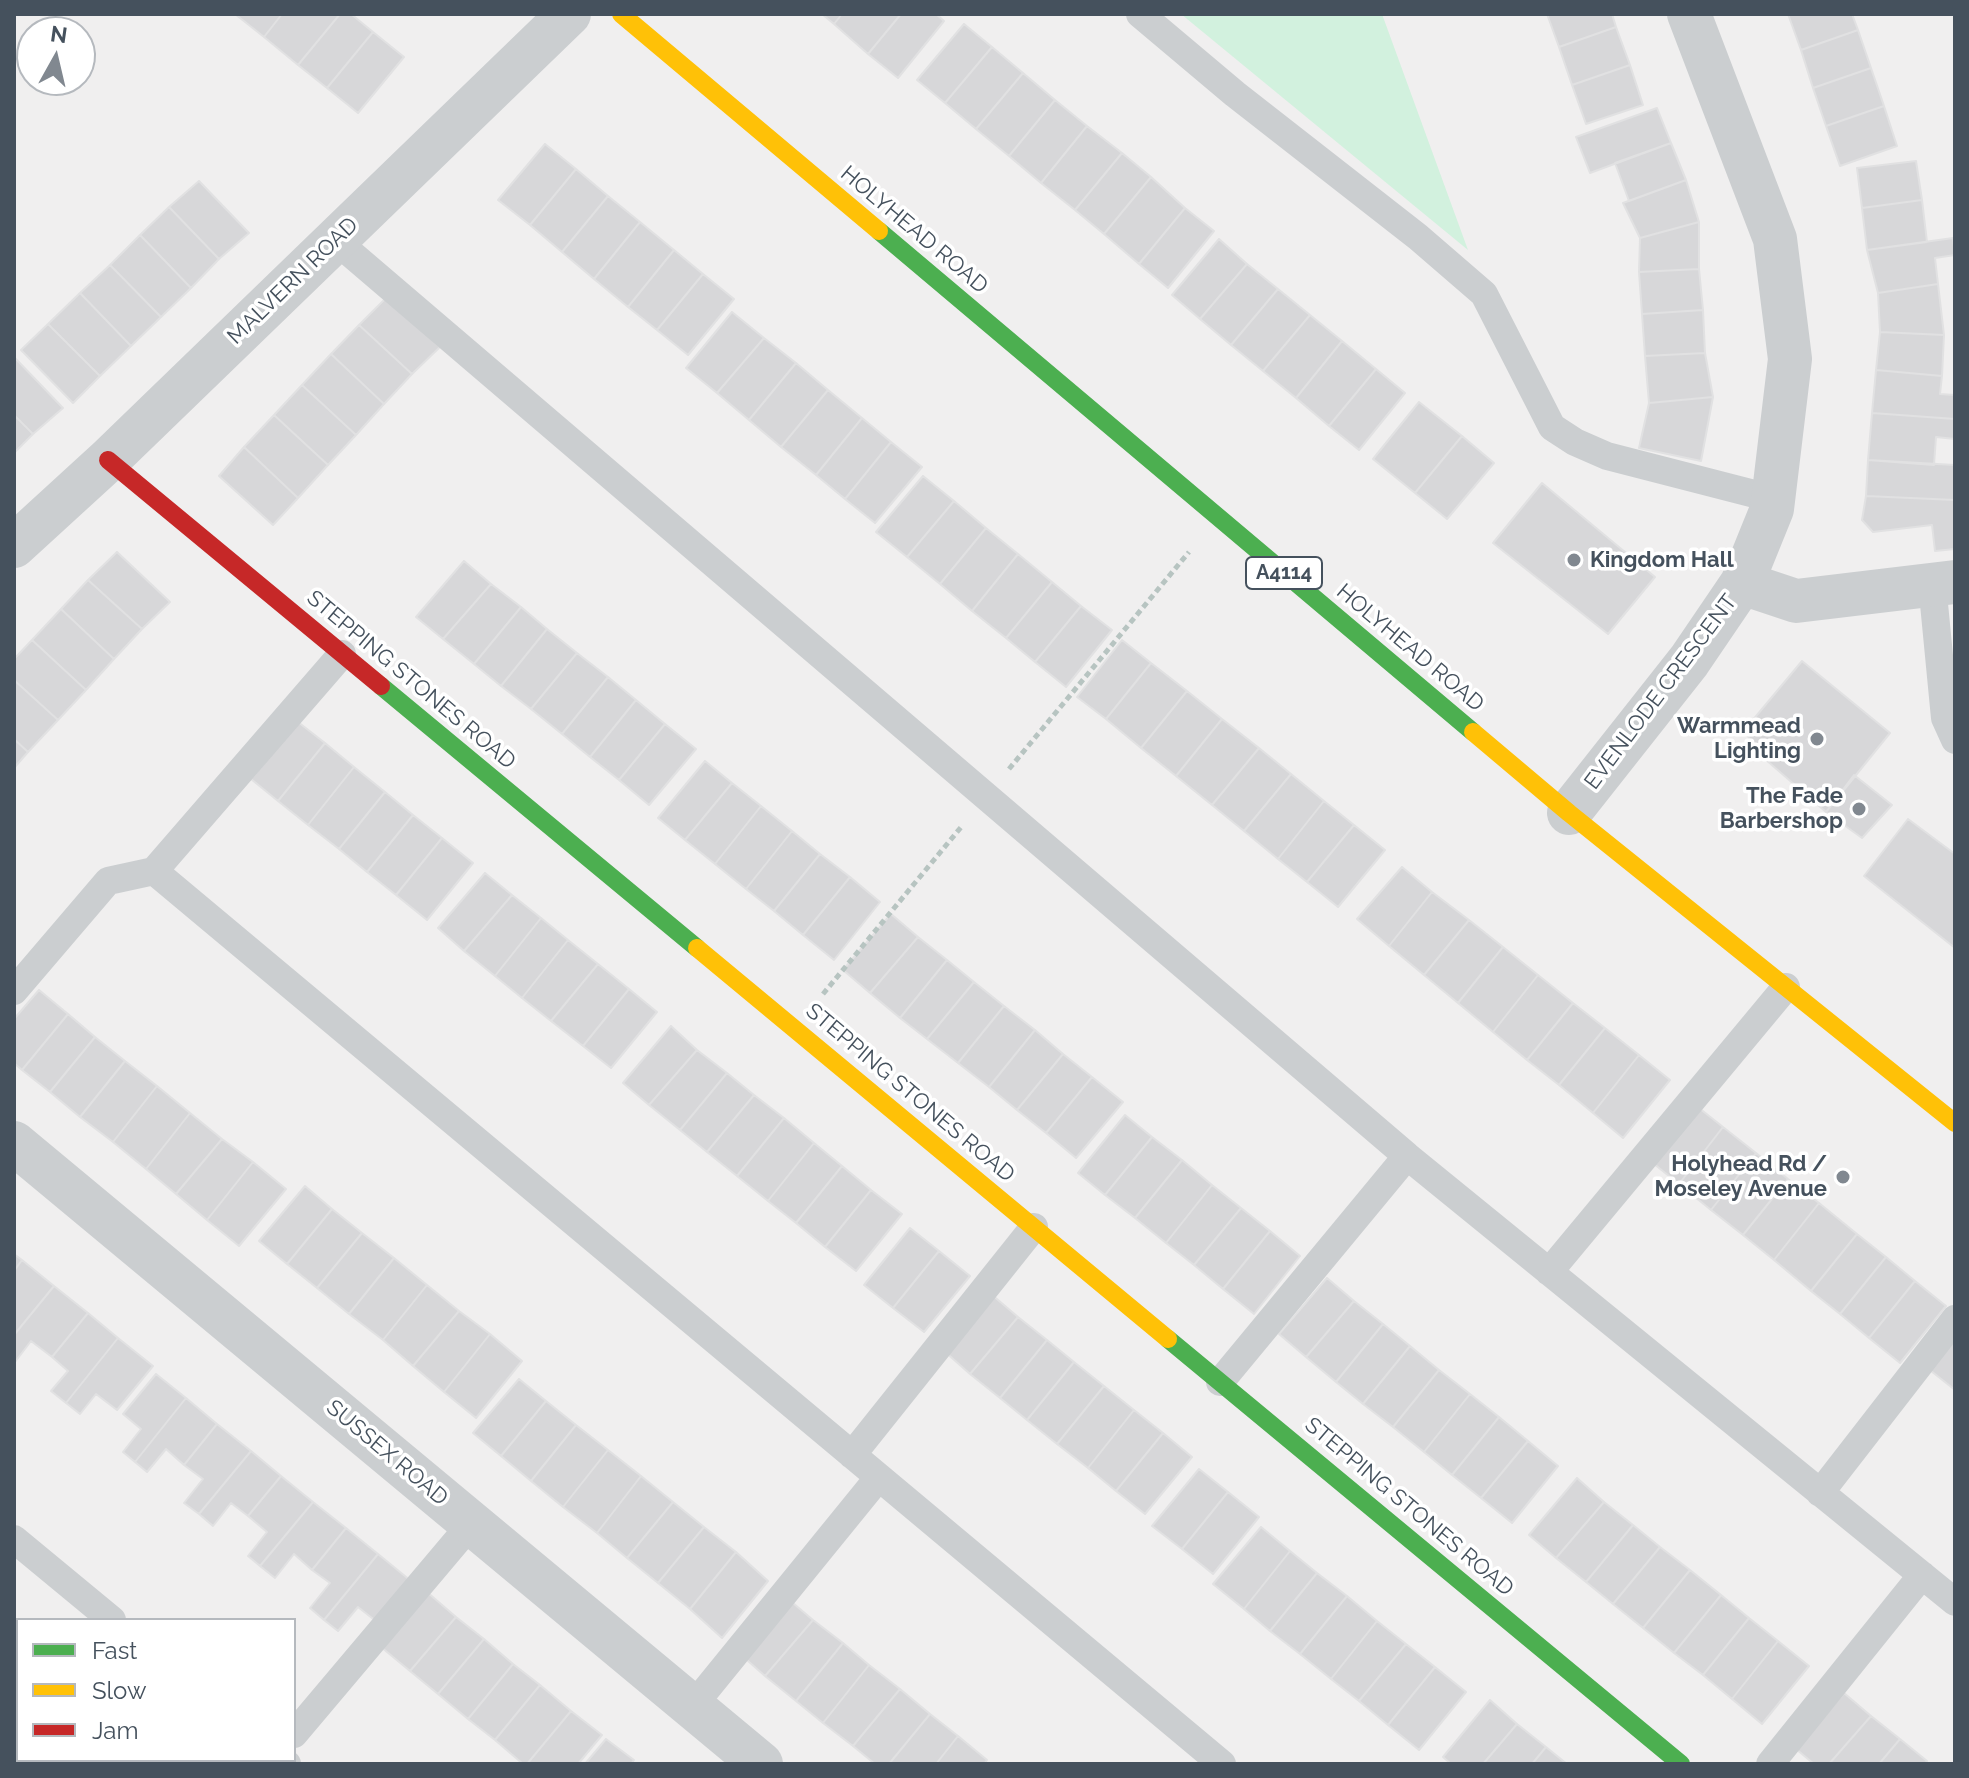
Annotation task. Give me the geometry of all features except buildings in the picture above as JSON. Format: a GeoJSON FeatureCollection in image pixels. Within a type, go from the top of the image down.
{"type":"FeatureCollection","features":[{"type":"Feature","properties":{"kind":"main road","name":"HOLYHEAD ROAD"},"geometry":{"type":"LineString","coordinates":[[621,14],[1569,813],[1955,1123]]}},
{"type":"Feature","properties":{"kind":"main road","name":"STEPPING STONES ROAD"},"geometry":{"type":"LineString","coordinates":[[108,460],[1681,1764]]}},
{"type":"Feature","properties":{"kind":"street","name":"MALVERN ROAD"},"geometry":{"type":"LineString","coordinates":[[14,546],[108,460],[569,14]]}},
{"type":"Feature","properties":{"kind":"street","name":"EVENLODE CRESCENT"},"geometry":{"type":"LineString","coordinates":[[1569,813],[1689,661],[1742,583],[1774,499],[1790,359],[1775,239],[1689,14]]}},
{"type":"Feature","properties":{"kind":"street"},"geometry":{"type":"LineString","coordinates":[[1742,583],[1796,601],[1944,582]]}},
{"type":"Feature","properties":{"kind":"street","name":"SUSSEX ROAD"},"geometry":{"type":"LineString","coordinates":[[14,1143],[761,1764]]}},
{"type":"Feature","properties":{"kind":"lane"},"geometry":{"type":"LineString","coordinates":[[1140,14],[1235,94],[1418,237],[1484,294],[1552,427],[1575,442],[1607,456],[1774,499]]}},
{"type":"Feature","properties":{"kind":"lane"},"geometry":{"type":"LineString","coordinates":[[335,240],[1407,1156],[1955,1602]]}},
{"type":"Feature","properties":{"kind":"lane"},"geometry":{"type":"LineString","coordinates":[[1944,582],[1947,737]]}},
{"type":"Feature","properties":{"kind":"lane"},"geometry":{"type":"LineString","coordinates":[[14,991],[108,881],[154,871],[342,654]]}},
{"type":"Feature","properties":{"kind":"lane"},"geometry":{"type":"LineString","coordinates":[[154,871],[1222,1764]]}},
{"type":"Feature","properties":{"kind":"lane"},"geometry":{"type":"LineString","coordinates":[[1549,1272],[1786,987]]}},
{"type":"Feature","properties":{"kind":"lane"},"geometry":{"type":"LineString","coordinates":[[1220,1382],[1407,1156]]}},
{"type":"Feature","properties":{"kind":"lane"},"geometry":{"type":"LineString","coordinates":[[852,1455],[1034,1227]]}},
{"type":"Feature","properties":{"kind":"lane"},"geometry":{"type":"LineString","coordinates":[[1820,1493],[1955,1319]]}},
{"type":"Feature","properties":{"kind":"lane"},"geometry":{"type":"LineString","coordinates":[[692,1707],[879,1477]]}},
{"type":"Feature","properties":{"kind":"lane"},"geometry":{"type":"LineString","coordinates":[[296,1732],[472,1523]]}},
{"type":"Feature","properties":{"kind":"lane"},"geometry":{"type":"LineString","coordinates":[[14,1539],[110,1618]]}},
{"type":"Feature","properties":{"kind":"lane"},"geometry":{"type":"LineString","coordinates":[[1770,1764],[1922,1575]]}},
{"type":"Feature","properties":{"kind":"green space"},"geometry":{"type":"Polygon","coordinates":[[[1181,14],[1382,14],[1468,250],[1181,14]]]}},
{"type":"Feature","properties":{"kind":"traffic: fast"},"geometry":{"type":"LineString","coordinates":[[879,231],[1473,732]]}},
{"type":"Feature","properties":{"kind":"traffic: fast"},"geometry":{"type":"LineString","coordinates":[[381,686],[697,948]]}},
{"type":"Feature","properties":{"kind":"traffic: fast"},"geometry":{"type":"LineString","coordinates":[[1168,1339],[1681,1764]]}},
{"type":"Feature","properties":{"kind":"traffic: slow"},"geometry":{"type":"LineString","coordinates":[[621,14],[879,231]]}},
{"type":"Feature","properties":{"kind":"traffic: slow"},"geometry":{"type":"LineString","coordinates":[[1473,732],[1569,813],[1955,1123]]}},
{"type":"Feature","properties":{"kind":"traffic: slow"},"geometry":{"type":"LineString","coordinates":[[697,948],[1168,1339]]}},
{"type":"Feature","properties":{"kind":"traffic: jam"},"geometry":{"type":"LineString","coordinates":[[108,460],[381,686]]}},
{"type":"Feature","properties":{"kind":"place","name":"Kingdom Hall"},"geometry":{"type":"Point","coordinates":[1574,560]}},
{"type":"Feature","properties":{"kind":"place","name":"Warmmead Lighting"},"geometry":{"type":"Point","coordinates":[1817,739]}},
{"type":"Feature","properties":{"kind":"place","name":"The Fade Barbershop"},"geometry":{"type":"Point","coordinates":[1859,809]}},
{"type":"Feature","properties":{"kind":"place","name":"Holyhead Rd / Moseley Avenue"},"geometry":{"type":"Point","coordinates":[1843,1177]}}]}
